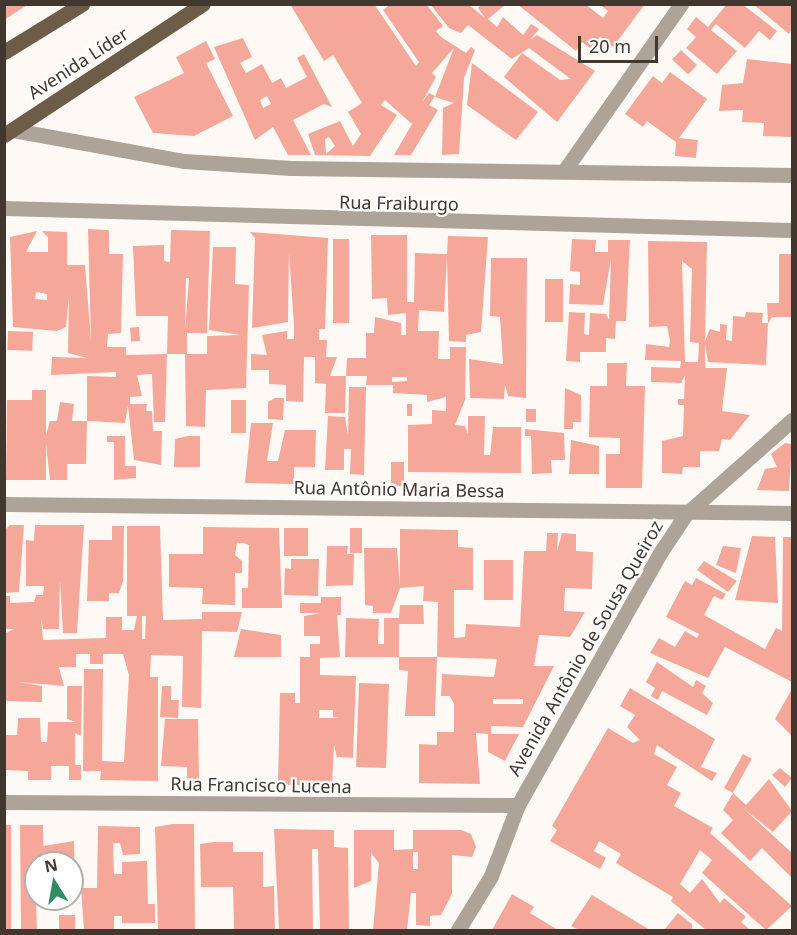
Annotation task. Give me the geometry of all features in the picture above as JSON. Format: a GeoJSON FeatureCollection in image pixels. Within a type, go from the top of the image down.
{"type":"FeatureCollection","features":[{"type":"Feature","properties":{"kind":"main road"},"geometry":{"type":"LineString","coordinates":[[4,52],[82,4]]}},
{"type":"Feature","properties":{"kind":"main road","name":"Avenida Líder"},"geometry":{"type":"LineString","coordinates":[[9,132],[203,4]]}},
{"type":"Feature","properties":{"kind":"street"},"geometry":{"type":"LineString","coordinates":[[564,171],[681,4]]}},
{"type":"Feature","properties":{"kind":"street","name":"Rua Fraiburgo"},"geometry":{"type":"LineString","coordinates":[[9,132],[184,161],[792,175]]}},
{"type":"Feature","properties":{"kind":"street","name":"Rua Fraiburgo"},"geometry":{"type":"LineString","coordinates":[[4,208],[792,230]]}},
{"type":"Feature","properties":{"kind":"street","name":"Avenida Antônio de Sousa Queiroz"},"geometry":{"type":"LineString","coordinates":[[458,930],[490,876],[518,806],[686,514],[792,420]]}},
{"type":"Feature","properties":{"kind":"street","name":"Rua Antônio Maria Bessa"},"geometry":{"type":"LineString","coordinates":[[4,504],[686,514],[792,513]]}},
{"type":"Feature","properties":{"kind":"street","name":"Rua Francisco Lucena"},"geometry":{"type":"LineString","coordinates":[[4,802],[518,806]]}},
{"type":"Feature","properties":{"kind":"building"},"geometry":{"type":"Polygon","coordinates":[[[4,4],[29,4],[4,20],[4,4]]]}},
{"type":"Feature","properties":{"kind":"building"},"geometry":{"type":"Polygon","coordinates":[[[290,4],[374,4],[416,66],[419,62],[383,10],[391,4],[426,4],[443,26],[436,31],[441,37],[466,53],[471,47],[475,50],[464,78],[459,154],[442,155],[443,108],[454,103],[435,97],[454,48],[432,73],[436,77],[422,102],[429,93],[435,96],[429,105],[438,110],[411,155],[394,155],[412,124],[385,100],[381,105],[397,115],[370,156],[315,155],[308,134],[340,121],[353,146],[361,134],[348,112],[362,103],[333,55],[324,61],[290,4]],[[329,137],[325,139],[326,154],[335,146],[329,137]]]}},
{"type":"Feature","properties":{"kind":"building"},"geometry":{"type":"Polygon","coordinates":[[[430,4],[468,4],[485,18],[478,8],[482,4],[506,4],[488,19],[497,27],[503,17],[523,35],[531,24],[539,29],[530,40],[537,35],[595,71],[557,122],[504,77],[522,53],[560,80],[571,79],[529,48],[512,59],[468,25],[461,33],[449,28],[430,4]]]}},
{"type":"Feature","properties":{"kind":"building"},"geometry":{"type":"Polygon","coordinates":[[[517,4],[585,4],[603,18],[608,11],[599,4],[645,4],[613,47],[600,37],[590,48],[582,42],[576,51],[517,4]]]}},
{"type":"Feature","properties":{"kind":"building"},"geometry":{"type":"Polygon","coordinates":[[[727,4],[742,4],[777,31],[770,40],[759,31],[745,48],[716,24],[711,30],[737,51],[717,74],[686,48],[696,37],[687,29],[696,17],[708,27],[727,4]]]}},
{"type":"Feature","properties":{"kind":"building"},"geometry":{"type":"Polygon","coordinates":[[[753,4],[792,4],[792,29],[789,34],[753,4]]]}},
{"type":"Feature","properties":{"kind":"building"},"geometry":{"type":"Polygon","coordinates":[[[243,38],[252,57],[240,63],[246,73],[262,64],[272,83],[281,78],[286,88],[307,77],[297,58],[304,54],[332,107],[324,104],[293,120],[311,155],[288,155],[273,127],[255,140],[214,47],[243,38]],[[267,96],[260,100],[263,108],[271,104],[267,96]]]}},
{"type":"Feature","properties":{"kind":"building"},"geometry":{"type":"Polygon","coordinates":[[[206,41],[215,59],[206,63],[233,116],[194,136],[153,133],[134,97],[184,73],[176,57],[206,41]]]}},
{"type":"Feature","properties":{"kind":"building"},"geometry":{"type":"Polygon","coordinates":[[[681,50],[697,65],[688,75],[672,60],[681,50]]]}},
{"type":"Feature","properties":{"kind":"building"},"geometry":{"type":"Polygon","coordinates":[[[747,59],[792,64],[792,137],[763,136],[764,123],[742,122],[743,110],[719,111],[722,85],[743,83],[747,59]]]}},
{"type":"Feature","properties":{"kind":"building"},"geometry":{"type":"Polygon","coordinates":[[[472,63],[538,112],[516,140],[467,105],[472,63]]]}},
{"type":"Feature","properties":{"kind":"building"},"geometry":{"type":"Polygon","coordinates":[[[670,72],[707,99],[679,138],[698,140],[696,158],[675,156],[676,142],[647,121],[643,127],[625,114],[653,76],[662,83],[670,72]]]}},
{"type":"Feature","properties":{"kind":"building"},"geometry":{"type":"Polygon","coordinates":[[[88,229],[109,230],[109,254],[123,254],[121,333],[108,334],[107,347],[126,347],[126,355],[167,354],[165,422],[154,422],[152,374],[137,375],[142,396],[130,397],[130,404],[147,404],[146,411],[152,411],[153,431],[162,431],[161,465],[134,460],[128,406],[125,423],[87,421],[87,376],[116,377],[116,372],[51,375],[52,357],[87,358],[68,353],[69,296],[66,327],[57,331],[13,327],[10,237],[37,231],[26,252],[48,252],[48,237],[42,231],[67,232],[67,265],[85,265],[91,341],[88,229]],[[36,292],[35,299],[47,300],[47,294],[36,292]]]}},
{"type":"Feature","properties":{"kind":"building"},"geometry":{"type":"Polygon","coordinates":[[[171,230],[210,231],[207,333],[187,333],[187,354],[167,354],[168,316],[136,316],[133,246],[164,245],[164,261],[170,262],[171,230]],[[186,278],[185,330],[189,278],[186,278]]]}},
{"type":"Feature","properties":{"kind":"building"},"geometry":{"type":"Polygon","coordinates":[[[250,232],[328,238],[325,329],[319,329],[319,340],[327,340],[326,357],[337,357],[330,376],[346,376],[345,413],[325,413],[326,384],[315,383],[315,357],[304,357],[303,402],[286,401],[286,385],[269,384],[269,370],[251,370],[251,354],[267,355],[262,335],[287,331],[287,339],[294,339],[294,325],[289,253],[288,322],[252,328],[255,238],[250,232]]]}},
{"type":"Feature","properties":{"kind":"building"},"geometry":{"type":"Polygon","coordinates":[[[371,235],[407,235],[407,302],[414,302],[415,253],[447,254],[448,236],[488,237],[481,332],[466,335],[466,342],[449,341],[447,257],[444,312],[419,310],[418,331],[439,331],[438,359],[450,359],[450,347],[466,347],[465,400],[455,425],[465,426],[468,434],[468,416],[485,416],[484,455],[490,455],[493,427],[521,427],[521,473],[408,472],[408,425],[432,424],[432,410],[446,411],[446,397],[427,402],[427,395],[393,393],[393,385],[366,385],[367,376],[346,376],[347,358],[366,358],[366,333],[374,333],[375,317],[401,323],[401,335],[406,335],[406,313],[388,315],[387,298],[372,299],[371,235]],[[392,377],[392,382],[407,381],[407,377],[392,377]]]}},
{"type":"Feature","properties":{"kind":"building"},"geometry":{"type":"Polygon","coordinates":[[[333,239],[349,239],[349,323],[333,323],[333,239]]]}},
{"type":"Feature","properties":{"kind":"building"},"geometry":{"type":"Polygon","coordinates":[[[572,239],[596,240],[595,252],[608,252],[608,240],[630,240],[626,321],[616,321],[615,339],[606,338],[606,352],[580,352],[580,362],[566,361],[569,312],[585,313],[584,334],[589,335],[590,313],[606,314],[609,320],[611,259],[603,305],[569,304],[570,284],[580,285],[580,272],[570,271],[572,239]]]}},
{"type":"Feature","properties":{"kind":"building"},"geometry":{"type":"Polygon","coordinates":[[[648,241],[707,242],[705,341],[710,329],[720,332],[720,324],[727,325],[726,340],[732,341],[733,316],[745,317],[746,312],[763,313],[762,323],[768,323],[766,365],[708,362],[705,344],[705,368],[727,368],[722,411],[750,415],[730,440],[722,439],[719,451],[700,451],[700,467],[683,467],[682,474],[662,473],[662,441],[683,436],[684,405],[678,405],[678,399],[684,399],[685,376],[681,383],[651,382],[651,367],[680,368],[681,361],[645,360],[646,344],[669,347],[670,340],[667,326],[649,327],[648,241]],[[682,261],[685,362],[698,362],[699,343],[690,342],[692,269],[682,261]]]}},
{"type":"Feature","properties":{"kind":"building"},"geometry":{"type":"Polygon","coordinates":[[[213,247],[236,247],[235,284],[249,285],[246,388],[206,390],[205,427],[186,426],[185,354],[207,354],[207,336],[240,335],[209,330],[213,247]]]}},
{"type":"Feature","properties":{"kind":"building"},"geometry":{"type":"Polygon","coordinates":[[[779,254],[792,254],[792,317],[772,317],[768,324],[767,303],[779,303],[779,254]]]}},
{"type":"Feature","properties":{"kind":"building"},"geometry":{"type":"Polygon","coordinates":[[[491,258],[527,258],[526,398],[508,396],[505,385],[504,399],[470,398],[469,359],[503,364],[500,317],[490,316],[491,258]]]}},
{"type":"Feature","properties":{"kind":"building"},"geometry":{"type":"Polygon","coordinates":[[[545,279],[563,279],[563,322],[545,322],[545,279]]]}},
{"type":"Feature","properties":{"kind":"building"},"geometry":{"type":"Polygon","coordinates":[[[139,327],[140,341],[131,342],[130,328],[139,327]]]}},
{"type":"Feature","properties":{"kind":"building"},"geometry":{"type":"Polygon","coordinates":[[[8,331],[33,332],[32,351],[7,350],[8,331]]]}},
{"type":"Feature","properties":{"kind":"building"},"geometry":{"type":"Polygon","coordinates":[[[607,363],[627,363],[626,386],[645,386],[642,488],[606,488],[606,454],[620,454],[620,438],[589,437],[590,386],[607,386],[607,363]]]}},
{"type":"Feature","properties":{"kind":"building"},"geometry":{"type":"Polygon","coordinates":[[[349,387],[366,387],[364,475],[350,474],[351,449],[344,449],[344,470],[325,470],[328,416],[345,417],[348,435],[349,387]]]}},
{"type":"Feature","properties":{"kind":"building"},"geometry":{"type":"Polygon","coordinates":[[[565,388],[581,395],[581,422],[573,422],[573,429],[564,429],[565,388]]]}},
{"type":"Feature","properties":{"kind":"building"},"geometry":{"type":"Polygon","coordinates":[[[32,390],[46,390],[46,435],[50,421],[57,421],[60,402],[74,404],[72,421],[87,421],[86,464],[67,464],[67,480],[50,480],[46,444],[46,480],[6,480],[7,400],[32,400],[32,390]]]}},
{"type":"Feature","properties":{"kind":"building"},"geometry":{"type":"Polygon","coordinates":[[[275,398],[284,398],[283,420],[268,419],[268,402],[275,398]]]}},
{"type":"Feature","properties":{"kind":"building"},"geometry":{"type":"Polygon","coordinates":[[[231,400],[246,400],[246,433],[231,433],[231,400]]]}},
{"type":"Feature","properties":{"kind":"building"},"geometry":{"type":"Polygon","coordinates":[[[407,404],[412,404],[412,416],[407,416],[407,404]]]}},
{"type":"Feature","properties":{"kind":"building"},"geometry":{"type":"Polygon","coordinates":[[[526,409],[536,409],[536,422],[526,422],[526,409]]]}},
{"type":"Feature","properties":{"kind":"building"},"geometry":{"type":"Polygon","coordinates":[[[251,423],[273,423],[267,461],[278,461],[285,430],[316,430],[315,467],[294,467],[294,484],[245,483],[251,423]]]}},
{"type":"Feature","properties":{"kind":"building"},"geometry":{"type":"Polygon","coordinates":[[[525,429],[564,433],[565,460],[551,460],[552,473],[532,474],[531,436],[525,436],[525,429]]]}},
{"type":"Feature","properties":{"kind":"building"},"geometry":{"type":"Polygon","coordinates":[[[107,436],[125,436],[125,466],[136,466],[136,478],[114,480],[114,442],[107,442],[107,436]]]}},
{"type":"Feature","properties":{"kind":"building"},"geometry":{"type":"Polygon","coordinates":[[[200,436],[200,467],[174,467],[175,439],[200,436]]]}},
{"type":"Feature","properties":{"kind":"building"},"geometry":{"type":"Polygon","coordinates":[[[571,440],[599,446],[599,474],[569,474],[571,440]]]}},
{"type":"Feature","properties":{"kind":"building"},"geometry":{"type":"Polygon","coordinates":[[[785,443],[792,444],[789,491],[757,490],[765,469],[777,467],[771,454],[785,443]]]}},
{"type":"Feature","properties":{"kind":"building"},"geometry":{"type":"Polygon","coordinates":[[[391,462],[404,462],[404,486],[391,486],[391,462]]]}},
{"type":"Feature","properties":{"kind":"building"},"geometry":{"type":"Polygon","coordinates":[[[10,525],[24,525],[19,592],[4,593],[5,530],[10,525]]]}},
{"type":"Feature","properties":{"kind":"building"},"geometry":{"type":"Polygon","coordinates":[[[35,525],[84,525],[77,633],[63,633],[60,580],[59,629],[43,629],[41,617],[43,640],[106,638],[106,617],[122,617],[122,630],[134,630],[137,616],[127,616],[127,526],[160,526],[163,620],[202,619],[202,612],[242,612],[237,632],[202,631],[201,708],[182,707],[183,656],[151,655],[150,677],[158,677],[158,781],[100,780],[101,771],[83,771],[84,669],[103,669],[102,761],[124,762],[129,675],[123,654],[103,654],[103,664],[90,664],[90,654],[76,654],[76,667],[59,667],[64,686],[18,682],[42,686],[42,702],[4,701],[4,634],[14,629],[4,629],[4,596],[10,596],[10,603],[34,602],[36,595],[43,595],[44,586],[26,586],[26,540],[34,541],[35,525]],[[142,616],[142,639],[145,639],[146,616],[142,616]]]}},
{"type":"Feature","properties":{"kind":"building"},"geometry":{"type":"Polygon","coordinates":[[[112,526],[124,526],[123,581],[119,593],[109,593],[109,601],[87,601],[89,540],[112,540],[112,526]]]}},
{"type":"Feature","properties":{"kind":"building"},"geometry":{"type":"Polygon","coordinates":[[[203,527],[279,528],[282,608],[242,608],[242,588],[248,588],[249,545],[243,543],[237,543],[235,555],[242,561],[242,573],[235,573],[235,605],[202,604],[203,588],[169,587],[169,554],[203,554],[203,527]]]}},
{"type":"Feature","properties":{"kind":"building"},"geometry":{"type":"Polygon","coordinates":[[[284,528],[308,528],[308,556],[284,556],[284,528]]]}},
{"type":"Feature","properties":{"kind":"building"},"geometry":{"type":"Polygon","coordinates":[[[350,528],[362,528],[362,553],[350,553],[350,528]]]}},
{"type":"Feature","properties":{"kind":"building"},"geometry":{"type":"Polygon","coordinates":[[[400,529],[458,530],[458,547],[473,548],[473,590],[454,590],[454,638],[465,637],[466,624],[520,627],[524,551],[546,551],[547,533],[558,533],[557,551],[562,533],[576,534],[576,551],[593,552],[592,589],[565,588],[564,611],[585,612],[570,637],[539,635],[534,666],[554,666],[523,727],[491,726],[491,734],[519,734],[505,761],[488,752],[488,734],[476,733],[480,784],[419,783],[419,744],[437,745],[437,732],[454,732],[454,704],[450,696],[441,696],[442,674],[494,677],[497,659],[437,657],[438,602],[423,601],[424,586],[400,588],[391,613],[373,613],[373,606],[365,605],[364,548],[397,548],[400,586],[400,529]],[[493,699],[493,704],[523,704],[523,699],[493,699]]]}},
{"type":"Feature","properties":{"kind":"building"},"geometry":{"type":"Polygon","coordinates":[[[752,536],[775,537],[778,603],[735,600],[752,536]]]}},
{"type":"Feature","properties":{"kind":"building"},"geometry":{"type":"Polygon","coordinates":[[[783,537],[792,537],[792,682],[725,647],[708,678],[650,653],[659,638],[675,647],[685,631],[697,638],[699,634],[666,617],[685,581],[692,585],[696,578],[726,594],[722,600],[714,596],[704,615],[765,649],[776,628],[782,631],[783,537]]]}},
{"type":"Feature","properties":{"kind":"building"},"geometry":{"type":"Polygon","coordinates":[[[327,546],[348,546],[347,554],[354,554],[353,585],[326,586],[327,546]]]}},
{"type":"Feature","properties":{"kind":"building"},"geometry":{"type":"Polygon","coordinates":[[[723,546],[741,548],[736,573],[716,565],[723,546]]]}},
{"type":"Feature","properties":{"kind":"building"},"geometry":{"type":"Polygon","coordinates":[[[291,559],[319,559],[318,596],[284,595],[285,568],[291,569],[291,559]]]}},
{"type":"Feature","properties":{"kind":"building"},"geometry":{"type":"Polygon","coordinates":[[[484,560],[513,560],[513,600],[484,600],[484,560]]]}},
{"type":"Feature","properties":{"kind":"building"},"geometry":{"type":"Polygon","coordinates":[[[704,561],[737,581],[728,592],[697,570],[704,561]]]}},
{"type":"Feature","properties":{"kind":"building"},"geometry":{"type":"Polygon","coordinates":[[[321,597],[341,597],[341,615],[337,615],[340,657],[320,658],[320,675],[356,676],[353,758],[337,757],[334,745],[332,785],[278,785],[280,693],[295,693],[295,703],[300,703],[300,657],[310,657],[310,644],[320,644],[320,636],[304,636],[304,616],[321,613],[300,613],[300,603],[321,603],[321,597]],[[319,710],[319,718],[340,718],[333,717],[333,710],[319,710]]]}},
{"type":"Feature","properties":{"kind":"building"},"geometry":{"type":"Polygon","coordinates":[[[400,605],[423,605],[424,624],[399,624],[399,657],[345,657],[346,618],[379,619],[378,644],[384,644],[384,618],[399,618],[400,605]]]}},
{"type":"Feature","properties":{"kind":"building"},"geometry":{"type":"Polygon","coordinates":[[[241,629],[281,635],[281,657],[234,657],[241,629]]]}},
{"type":"Feature","properties":{"kind":"building"},"geometry":{"type":"Polygon","coordinates":[[[399,657],[437,657],[435,716],[405,716],[408,671],[399,670],[399,657]]]}},
{"type":"Feature","properties":{"kind":"building"},"geometry":{"type":"Polygon","coordinates":[[[657,662],[693,687],[696,680],[706,686],[702,693],[713,703],[707,715],[662,691],[658,700],[651,696],[655,688],[646,682],[657,662]]]}},
{"type":"Feature","properties":{"kind":"building"},"geometry":{"type":"Polygon","coordinates":[[[359,683],[389,684],[386,768],[356,767],[359,683]]]}},
{"type":"Feature","properties":{"kind":"building"},"geometry":{"type":"Polygon","coordinates":[[[67,686],[82,686],[81,736],[75,733],[75,765],[81,765],[81,780],[69,780],[69,766],[51,766],[51,780],[28,780],[28,771],[5,770],[4,735],[17,735],[18,718],[40,718],[41,742],[47,742],[48,722],[76,722],[67,719],[67,686]]]}},
{"type":"Feature","properties":{"kind":"building"},"geometry":{"type":"Polygon","coordinates":[[[162,686],[171,686],[171,700],[179,700],[178,718],[160,717],[162,686]]]}},
{"type":"Feature","properties":{"kind":"building"},"geometry":{"type":"Polygon","coordinates":[[[630,688],[715,739],[701,767],[717,773],[712,781],[657,745],[654,754],[677,767],[667,785],[681,793],[674,806],[713,828],[710,833],[792,906],[766,930],[702,873],[712,860],[700,850],[680,884],[690,893],[702,879],[720,903],[724,898],[746,917],[741,922],[750,930],[706,930],[671,901],[673,897],[616,863],[621,854],[599,841],[594,851],[606,858],[600,869],[550,841],[557,830],[552,826],[608,728],[633,743],[640,740],[627,727],[635,715],[620,706],[630,688]]]}},
{"type":"Feature","properties":{"kind":"building"},"geometry":{"type":"Polygon","coordinates":[[[792,689],[792,736],[775,719],[792,689]]]}},
{"type":"Feature","properties":{"kind":"building"},"geometry":{"type":"Polygon","coordinates":[[[165,719],[198,719],[199,781],[187,781],[187,767],[161,766],[165,719]]]}},
{"type":"Feature","properties":{"kind":"building"},"geometry":{"type":"Polygon","coordinates":[[[743,754],[752,759],[733,793],[724,788],[743,754]]]}},
{"type":"Feature","properties":{"kind":"building"},"geometry":{"type":"Polygon","coordinates":[[[780,768],[792,778],[785,787],[772,775],[780,768]]]}},
{"type":"Feature","properties":{"kind":"building"},"geometry":{"type":"Polygon","coordinates":[[[769,779],[792,811],[773,832],[744,809],[792,853],[792,878],[762,848],[750,861],[721,833],[733,820],[723,810],[733,793],[746,805],[769,779]]]}},
{"type":"Feature","properties":{"kind":"building"},"geometry":{"type":"Polygon","coordinates":[[[194,824],[195,930],[158,930],[155,827],[194,824]]]}},
{"type":"Feature","properties":{"kind":"building"},"geometry":{"type":"Polygon","coordinates":[[[4,825],[11,825],[11,930],[4,930],[4,825]]]}},
{"type":"Feature","properties":{"kind":"building"},"geometry":{"type":"Polygon","coordinates":[[[20,825],[43,825],[43,846],[74,841],[74,851],[24,851],[24,911],[36,911],[37,930],[21,930],[20,825]]]}},
{"type":"Feature","properties":{"kind":"building"},"geometry":{"type":"Polygon","coordinates":[[[98,826],[140,827],[140,854],[123,855],[120,843],[113,843],[114,874],[122,874],[122,862],[147,861],[148,904],[155,904],[155,923],[122,923],[122,916],[114,916],[114,930],[84,930],[84,888],[97,888],[98,826]]]}},
{"type":"Feature","properties":{"kind":"building"},"geometry":{"type":"Polygon","coordinates":[[[274,829],[334,830],[334,847],[348,848],[349,930],[320,930],[318,849],[312,849],[313,930],[279,930],[274,829]]]}},
{"type":"Feature","properties":{"kind":"building"},"geometry":{"type":"Polygon","coordinates":[[[354,830],[394,830],[394,850],[413,849],[413,830],[461,830],[471,834],[476,847],[472,857],[452,855],[452,894],[441,915],[430,916],[430,926],[416,925],[416,893],[411,893],[407,930],[373,930],[379,863],[371,853],[371,881],[354,888],[354,830]],[[413,852],[413,869],[418,869],[418,852],[413,852]]]}},
{"type":"Feature","properties":{"kind":"building"},"geometry":{"type":"Polygon","coordinates":[[[233,842],[233,852],[263,852],[263,887],[274,886],[275,930],[234,930],[233,887],[201,887],[200,844],[233,842]]]}},
{"type":"Feature","properties":{"kind":"building"},"geometry":{"type":"Polygon","coordinates":[[[512,894],[534,907],[530,913],[558,930],[492,930],[512,894]]]}},
{"type":"Feature","properties":{"kind":"building"},"geometry":{"type":"Polygon","coordinates":[[[592,895],[650,930],[579,930],[571,926],[592,895]]]}},
{"type":"Feature","properties":{"kind":"building"},"geometry":{"type":"Polygon","coordinates":[[[678,913],[692,924],[692,930],[665,929],[678,913]]]}},
{"type":"Feature","properties":{"kind":"building"},"geometry":{"type":"Polygon","coordinates":[[[59,915],[75,915],[75,930],[59,930],[59,915]]]}}]}
